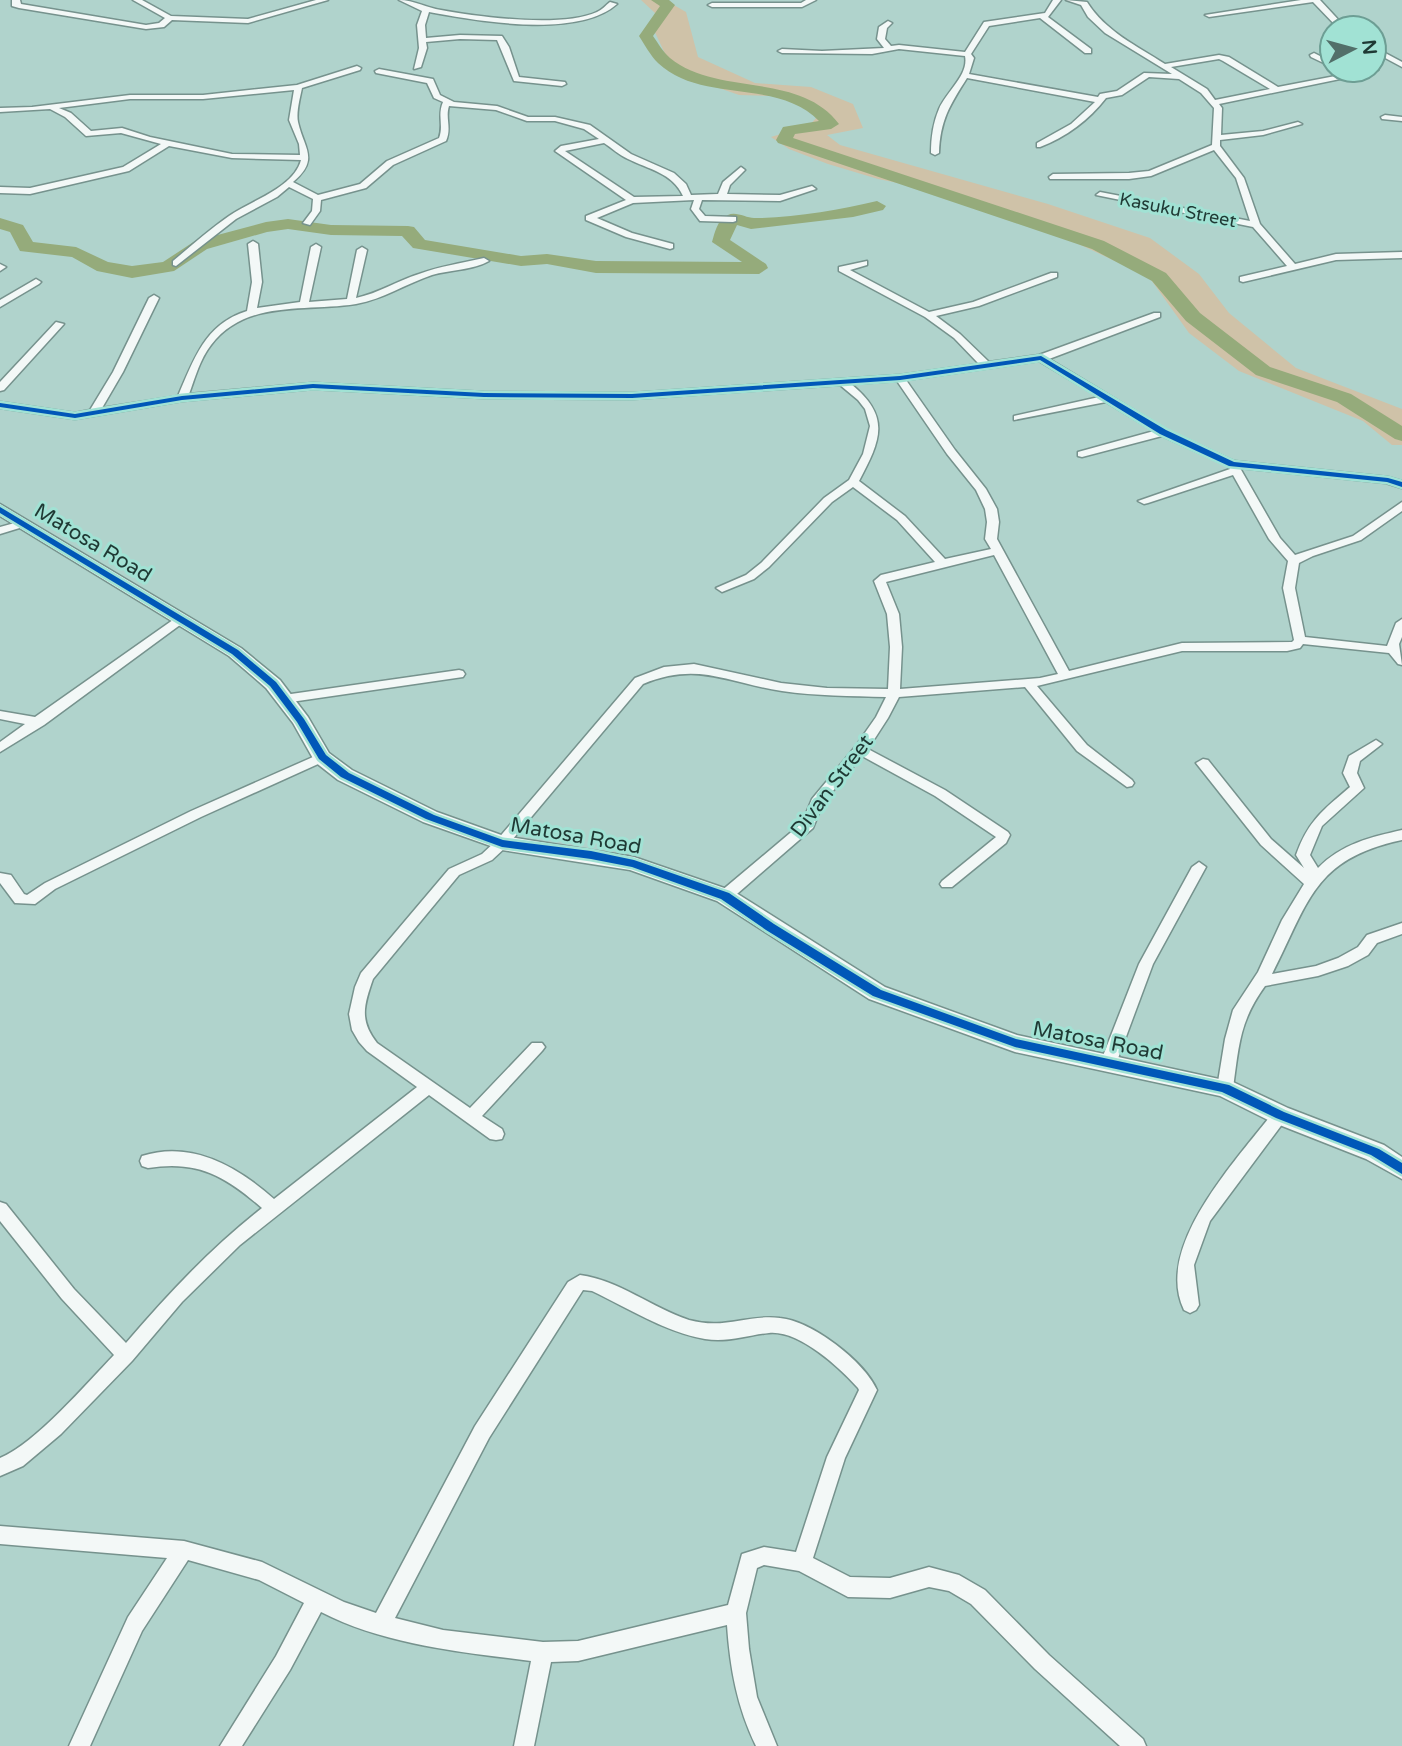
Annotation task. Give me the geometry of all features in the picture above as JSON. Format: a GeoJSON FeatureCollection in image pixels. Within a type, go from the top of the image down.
{"type":"FeatureCollection","features":[{"type":"Feature","properties":{"kind":"street"},"geometry":{"type":"LineString","coordinates":[[16,0],[15,4],[19,6],[146,27],[161,25],[170,18]]}},
{"type":"Feature","properties":{"kind":"street"},"geometry":{"type":"LineString","coordinates":[[137,0],[170,18],[248,20],[324,0]]}},
{"type":"Feature","properties":{"kind":"street"},"geometry":{"type":"LineString","coordinates":[[403,0],[426,10],[540,22],[570,20],[607,11],[613,4]]}},
{"type":"Feature","properties":{"kind":"street"},"geometry":{"type":"LineString","coordinates":[[712,5],[802,5],[812,0]]}},
{"type":"Feature","properties":{"kind":"street"},"geometry":{"type":"LineString","coordinates":[[967,54],[987,24],[1049,14],[1057,0]]}},
{"type":"Feature","properties":{"kind":"street"},"geometry":{"type":"LineString","coordinates":[[1070,0],[1084,4],[1108,31],[1203,91],[1215,102],[1218,108],[1216,142],[1240,178],[1256,225],[1292,266]]}},
{"type":"Feature","properties":{"kind":"street"},"geometry":{"type":"LineString","coordinates":[[1209,15],[1316,0],[1329,14]]}},
{"type":"Feature","properties":{"kind":"street"},"geometry":{"type":"LineString","coordinates":[[416,67],[423,40],[421,25],[426,10]]}},
{"type":"Feature","properties":{"kind":"street"},"geometry":{"type":"LineString","coordinates":[[1042,16],[1088,51]]}},
{"type":"Feature","properties":{"kind":"street"},"geometry":{"type":"LineString","coordinates":[[888,23],[881,32],[881,39],[889,49]]}},
{"type":"Feature","properties":{"kind":"street"},"geometry":{"type":"LineString","coordinates":[[423,40],[499,38],[507,49],[511,73],[517,79],[562,84]]}},
{"type":"Feature","properties":{"kind":"street"},"geometry":{"type":"LineString","coordinates":[[782,51],[822,53],[927,49],[967,54]]}},
{"type":"Feature","properties":{"kind":"street"},"geometry":{"type":"LineString","coordinates":[[935,153],[939,120],[947,102],[966,76],[970,58],[967,54]]}},
{"type":"Feature","properties":{"kind":"street"},"geometry":{"type":"LineString","coordinates":[[1314,55],[1318,57]]}},
{"type":"Feature","properties":{"kind":"street"},"geometry":{"type":"LineString","coordinates":[[1164,66],[1219,57],[1276,89]]}},
{"type":"Feature","properties":{"kind":"street"},"geometry":{"type":"LineString","coordinates":[[0,110],[130,97],[192,97],[298,87],[357,68]]}},
{"type":"Feature","properties":{"kind":"street"},"geometry":{"type":"LineString","coordinates":[[379,71],[430,81],[434,92],[447,102],[503,109],[527,119],[555,119],[578,123],[628,156],[671,175],[683,186],[688,198]]}},
{"type":"Feature","properties":{"kind":"street"},"geometry":{"type":"LineString","coordinates":[[1040,145],[1074,125],[1094,108],[1103,96],[1119,93],[1147,75],[1179,77]]}},
{"type":"Feature","properties":{"kind":"street"},"geometry":{"type":"LineString","coordinates":[[966,76],[1099,100]]}},
{"type":"Feature","properties":{"kind":"street"},"geometry":{"type":"LineString","coordinates":[[1215,102],[1318,82]]}},
{"type":"Feature","properties":{"kind":"street"},"geometry":{"type":"LineString","coordinates":[[176,263],[233,217],[290,184],[303,167],[303,145],[293,120],[298,87]]}},
{"type":"Feature","properties":{"kind":"street"},"geometry":{"type":"LineString","coordinates":[[290,184],[317,198],[363,186],[390,163],[443,139],[446,130],[443,111],[447,102]]}},
{"type":"Feature","properties":{"kind":"street"},"geometry":{"type":"LineString","coordinates":[[48,107],[61,110],[89,135],[122,130],[168,143],[242,157],[304,158]]}},
{"type":"Feature","properties":{"kind":"street"},"geometry":{"type":"LineString","coordinates":[[1385,117],[1402,119]]}},
{"type":"Feature","properties":{"kind":"street"},"geometry":{"type":"LineString","coordinates":[[1052,177],[1129,176],[1151,173],[1216,142],[1298,124]]}},
{"type":"Feature","properties":{"kind":"street"},"geometry":{"type":"LineString","coordinates":[[607,140],[559,151],[632,200]]}},
{"type":"Feature","properties":{"kind":"street"},"geometry":{"type":"LineString","coordinates":[[0,190],[30,191],[126,169],[168,143]]}},
{"type":"Feature","properties":{"kind":"street"},"geometry":{"type":"LineString","coordinates":[[722,195],[726,184],[741,170]]}},
{"type":"Feature","properties":{"kind":"street"},"geometry":{"type":"LineString","coordinates":[[670,246],[629,235],[589,218],[632,200],[722,195],[780,198],[812,189]]}},
{"type":"Feature","properties":{"kind":"street","name":"Kasuku Street"},"geometry":{"type":"LineString","coordinates":[[1100,195],[1256,225]]}},
{"type":"Feature","properties":{"kind":"street"},"geometry":{"type":"LineString","coordinates":[[699,197],[695,209],[703,219],[733,219]]}},
{"type":"Feature","properties":{"kind":"street"},"geometry":{"type":"LineString","coordinates":[[307,223],[316,211],[317,198]]}},
{"type":"Feature","properties":{"kind":"street"},"geometry":{"type":"LineString","coordinates":[[252,312],[257,282],[253,244]]}},
{"type":"Feature","properties":{"kind":"street"},"geometry":{"type":"LineString","coordinates":[[304,305],[316,247]]}},
{"type":"Feature","properties":{"kind":"street"},"geometry":{"type":"LineString","coordinates":[[351,301],[362,250]]}},
{"type":"Feature","properties":{"kind":"street"},"geometry":{"type":"LineString","coordinates":[[1243,279],[1346,255],[1402,255]]}},
{"type":"Feature","properties":{"kind":"street"},"geometry":{"type":"LineString","coordinates":[[182,398],[205,345],[230,320],[252,312],[378,296],[412,279],[484,261]]}},
{"type":"Feature","properties":{"kind":"street"},"geometry":{"type":"LineString","coordinates":[[864,263],[842,270],[928,315],[957,336],[988,367]]}},
{"type":"Feature","properties":{"kind":"street"},"geometry":{"type":"LineString","coordinates":[[928,315],[976,303],[1054,275]]}},
{"type":"Feature","properties":{"kind":"street"},"geometry":{"type":"LineString","coordinates":[[0,304],[36,282]]}},
{"type":"Feature","properties":{"kind":"street"},"geometry":{"type":"LineString","coordinates":[[94,413],[118,372],[153,298]]}},
{"type":"Feature","properties":{"kind":"street"},"geometry":{"type":"LineString","coordinates":[[0,405],[57,415],[94,413],[182,398],[313,386],[484,395],[601,396],[900,378],[1041,358],[1157,314]]}},
{"type":"Feature","properties":{"kind":"street"},"geometry":{"type":"LineString","coordinates":[[0,388],[59,324]]}},
{"type":"Feature","properties":{"kind":"street"},"geometry":{"type":"LineString","coordinates":[[1041,358],[1163,432],[1233,467],[1388,480],[1402,485]]}},
{"type":"Feature","properties":{"kind":"street"},"geometry":{"type":"LineString","coordinates":[[900,378],[951,452],[981,489],[991,509],[991,540],[1066,676]]}},
{"type":"Feature","properties":{"kind":"street"},"geometry":{"type":"LineString","coordinates":[[722,588],[750,577],[765,565],[828,500],[853,482],[868,454],[875,426],[870,409],[862,398],[842,382]]}},
{"type":"Feature","properties":{"kind":"street"},"geometry":{"type":"LineString","coordinates":[[1018,418],[1106,399]]}},
{"type":"Feature","properties":{"kind":"street"},"geometry":{"type":"LineString","coordinates":[[1082,454],[1163,432]]}},
{"type":"Feature","properties":{"kind":"street"},"geometry":{"type":"LineString","coordinates":[[1144,501],[1233,467]]}},
{"type":"Feature","properties":{"kind":"street"},"geometry":{"type":"LineString","coordinates":[[1233,467],[1275,539],[1294,561]]}},
{"type":"Feature","properties":{"kind":"street"},"geometry":{"type":"LineString","coordinates":[[853,482],[901,517],[943,564]]}},
{"type":"Feature","properties":{"kind":"street"},"geometry":{"type":"LineString","coordinates":[[1300,640],[1289,588],[1294,561],[1303,554],[1354,539],[1374,529],[1402,505]]}},
{"type":"Feature","properties":{"kind":"street","name":"Matosa Road"},"geometry":{"type":"LineString","coordinates":[[0,509],[235,652],[273,684],[301,721],[322,757],[345,775],[430,817],[502,843],[591,855],[634,864],[725,896],[877,993],[1003,1040],[1225,1088],[1280,1115],[1375,1152],[1400,1165]]}},
{"type":"Feature","properties":{"kind":"street"},"geometry":{"type":"LineString","coordinates":[[0,531],[22,523]]}},
{"type":"Feature","properties":{"kind":"street"},"geometry":{"type":"LineString","coordinates":[[894,693],[896,647],[893,614],[880,581],[885,577],[996,551]]}},
{"type":"Feature","properties":{"kind":"street"},"geometry":{"type":"LineString","coordinates":[[0,748],[180,618]]}},
{"type":"Feature","properties":{"kind":"street"},"geometry":{"type":"LineString","coordinates":[[1402,624],[1393,644],[1393,650],[1402,661]]}},
{"type":"Feature","properties":{"kind":"street"},"geometry":{"type":"LineString","coordinates":[[496,1134],[372,1047],[360,1035],[356,1022],[359,997],[366,977],[454,872],[486,857],[502,843],[639,681],[653,673],[694,668],[782,687],[827,692],[894,693],[1029,684],[1182,647],[1287,647],[1296,645],[1300,640]]}},
{"type":"Feature","properties":{"kind":"street"},"geometry":{"type":"LineString","coordinates":[[1300,640],[1393,650]]}},
{"type":"Feature","properties":{"kind":"street"},"geometry":{"type":"LineString","coordinates":[[284,699],[459,674]]}},
{"type":"Feature","properties":{"kind":"street"},"geometry":{"type":"LineString","coordinates":[[1029,684],[1082,748],[1128,782]]}},
{"type":"Feature","properties":{"kind":"street","name":"Divan Street"},"geometry":{"type":"LineString","coordinates":[[725,896],[808,825],[817,802],[860,750],[894,693]]}},
{"type":"Feature","properties":{"kind":"street"},"geometry":{"type":"LineString","coordinates":[[0,715],[39,722]]}},
{"type":"Feature","properties":{"kind":"street"},"geometry":{"type":"LineString","coordinates":[[1314,879],[1303,855],[1310,830],[1321,817],[1357,788],[1350,773],[1354,759],[1376,744]]}},
{"type":"Feature","properties":{"kind":"street"},"geometry":{"type":"LineString","coordinates":[[860,750],[940,793],[1003,835],[1001,840],[947,884]]}},
{"type":"Feature","properties":{"kind":"street"},"geometry":{"type":"LineString","coordinates":[[0,878],[6,878],[20,899],[30,900],[50,886],[196,814],[322,757]]}},
{"type":"Feature","properties":{"kind":"street"},"geometry":{"type":"LineString","coordinates":[[1203,763],[1266,842],[1314,879]]}},
{"type":"Feature","properties":{"kind":"street"},"geometry":{"type":"LineString","coordinates":[[1225,1088],[1233,1033],[1243,1007],[1261,981],[1299,900],[1314,879],[1365,842],[1402,835]]}},
{"type":"Feature","properties":{"kind":"street"},"geometry":{"type":"LineString","coordinates":[[1109,1061],[1146,964],[1199,867]]}},
{"type":"Feature","properties":{"kind":"street"},"geometry":{"type":"LineString","coordinates":[[1261,981],[1318,971],[1343,962],[1363,951],[1373,939],[1402,928]]}},
{"type":"Feature","properties":{"kind":"street"},"geometry":{"type":"LineString","coordinates":[[472,1116],[537,1047]]}},
{"type":"Feature","properties":{"kind":"street"},"geometry":{"type":"LineString","coordinates":[[0,1467],[16,1460],[54,1428],[176,1297],[234,1240],[429,1086]]}},
{"type":"Feature","properties":{"kind":"street"},"geometry":{"type":"LineString","coordinates":[[1190,1305],[1185,1265],[1203,1218],[1280,1115]]}},
{"type":"Feature","properties":{"kind":"street"},"geometry":{"type":"LineString","coordinates":[[148,1161],[187,1157],[211,1165],[245,1183],[274,1209]]}},
{"type":"Feature","properties":{"kind":"street"},"geometry":{"type":"LineString","coordinates":[[0,1209],[68,1294],[125,1354]]}},
{"type":"Feature","properties":{"kind":"street"},"geometry":{"type":"LineString","coordinates":[[381,1624],[482,1432],[574,1287],[580,1282],[594,1284],[678,1324],[705,1332],[721,1333],[782,1324],[835,1355],[867,1381],[868,1390],[836,1457],[802,1562]]}},
{"type":"Feature","properties":{"kind":"street"},"geometry":{"type":"LineString","coordinates":[[0,1535],[184,1550],[262,1571],[340,1611],[381,1624],[443,1640],[543,1652],[578,1651],[736,1613]]}},
{"type":"Feature","properties":{"kind":"street"},"geometry":{"type":"LineString","coordinates":[[79,1746],[135,1624],[184,1550]]}},
{"type":"Feature","properties":{"kind":"street"},"geometry":{"type":"LineString","coordinates":[[767,1746],[751,1716],[741,1673],[736,1613],[750,1561],[764,1556],[802,1562],[848,1587],[890,1588],[929,1577],[952,1581],[978,1597],[1042,1662],[1136,1746]]}},
{"type":"Feature","properties":{"kind":"street"},"geometry":{"type":"LineString","coordinates":[[230,1746],[283,1662],[317,1599]]}},
{"type":"Feature","properties":{"kind":"street"},"geometry":{"type":"LineString","coordinates":[[524,1746],[543,1652]]}},
{"type":"Feature","properties":{"kind":"shaded area"},"geometry":{"type":"Polygon","coordinates":[[[641,0],[665,0],[686,12],[698,57],[755,83],[811,87],[853,104],[863,128],[827,135],[840,145],[1048,204],[1150,238],[1199,274],[1229,313],[1296,368],[1402,409],[1402,445],[1392,445],[1363,421],[1239,371],[1189,333],[1149,277],[1036,224],[938,191],[878,179],[789,149],[771,137],[810,125],[822,111],[773,96],[739,95],[682,75],[667,58],[652,26],[655,13],[641,0]]]}},
{"type":"Feature","properties":{"kind":"waterway"},"geometry":{"type":"LineString","coordinates":[[658,0],[668,5],[646,36],[666,62],[684,73],[705,80],[800,101],[818,110],[831,124],[789,130],[784,140],[1098,245],[1159,277],[1193,317],[1263,371],[1344,398],[1402,435]]}},
{"type":"Feature","properties":{"kind":"waterway"},"geometry":{"type":"LineString","coordinates":[[0,223],[17,229],[26,247],[76,252],[103,267],[132,272],[168,267],[201,245],[266,227],[288,224],[331,230],[408,231],[419,244],[521,261],[547,259],[596,267],[759,268],[721,242],[725,227],[733,219],[751,224],[853,212],[877,206]]}},
{"type":"Feature","properties":{"kind":"cycle path"},"geometry":{"type":"LineString","coordinates":[[0,405],[75,416],[182,398],[313,386],[484,395],[632,396],[900,378],[1041,358],[1163,432],[1232,464],[1388,480],[1402,485]]}},
{"type":"Feature","properties":{"kind":"cycle path"},"geometry":{"type":"LineString","coordinates":[[0,509],[235,652],[273,684],[301,721],[322,757],[345,775],[430,817],[502,843],[591,855],[634,864],[725,896],[877,993],[1015,1043],[1225,1088],[1280,1115],[1375,1152],[1402,1169]]}}]}
